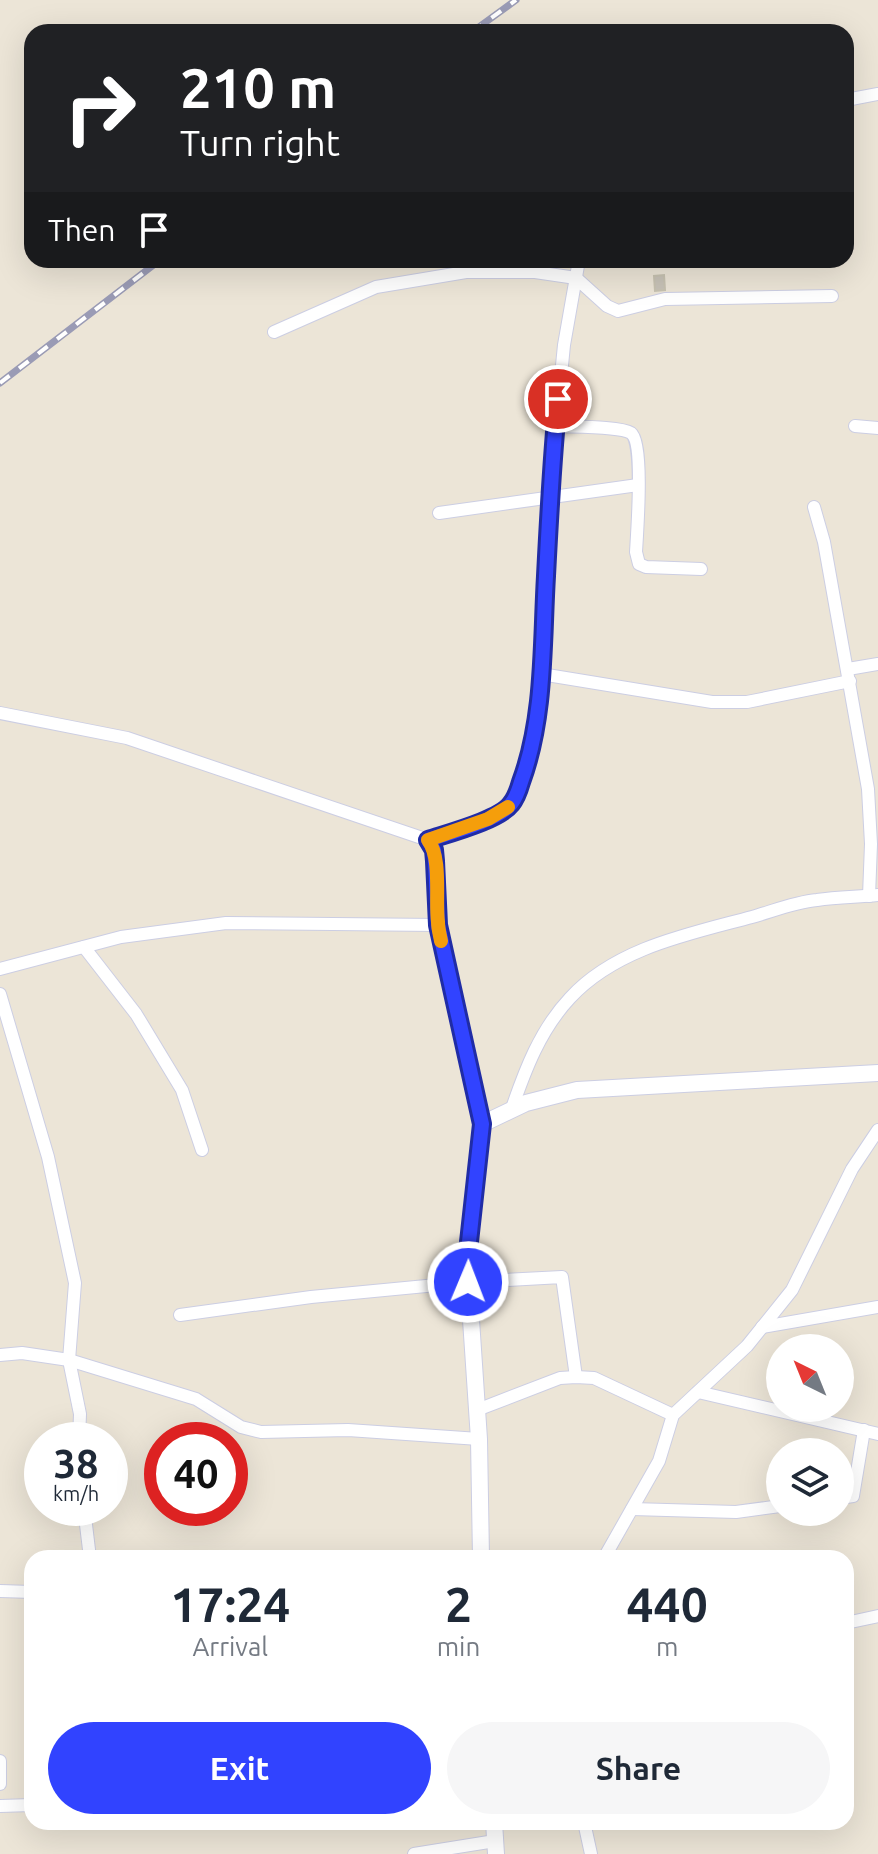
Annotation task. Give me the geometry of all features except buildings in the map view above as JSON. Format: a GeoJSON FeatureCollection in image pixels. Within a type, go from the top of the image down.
{"type":"FeatureCollection","features":[{"type":"Feature","properties":{"kind":"street"},"geometry":{"type":"LineString","coordinates":[[854,98],[878,94]]}},
{"type":"Feature","properties":{"kind":"street"},"geometry":{"type":"LineString","coordinates":[[0,713],[127,738],[428,840],[499,814],[513,802],[527,766],[534,735],[541,674],[556,426],[564,345],[578,268]]}},
{"type":"Feature","properties":{"kind":"street"},"geometry":{"type":"LineString","coordinates":[[274,332],[376,287],[466,272],[535,272],[576,278],[607,306],[618,311],[665,299],[832,296]]}},
{"type":"Feature","properties":{"kind":"street"},"geometry":{"type":"LineString","coordinates":[[556,426],[620,429],[631,433],[638,447],[636,552],[639,564],[646,567],[701,569]]}},
{"type":"Feature","properties":{"kind":"street"},"geometry":{"type":"LineString","coordinates":[[855,426],[878,428]]}},
{"type":"Feature","properties":{"kind":"street"},"geometry":{"type":"LineString","coordinates":[[439,513],[638,485]]}},
{"type":"Feature","properties":{"kind":"street"},"geometry":{"type":"LineString","coordinates":[[511,1111],[525,1070],[554,1017],[571,996],[618,962],[676,937],[814,900],[873,896],[873,788],[824,542],[814,507]]}},
{"type":"Feature","properties":{"kind":"street"},"geometry":{"type":"LineString","coordinates":[[541,674],[712,702],[747,702],[849,675],[878,664]]}},
{"type":"Feature","properties":{"kind":"street"},"geometry":{"type":"LineString","coordinates":[[428,840],[434,850],[438,925],[482,1124],[467,1260],[479,1439],[481,1550]]}},
{"type":"Feature","properties":{"kind":"street"},"geometry":{"type":"LineString","coordinates":[[0,969],[121,937],[226,923],[438,925]]}},
{"type":"Feature","properties":{"kind":"street"},"geometry":{"type":"LineString","coordinates":[[84,947],[136,1014],[182,1090],[202,1150]]}},
{"type":"Feature","properties":{"kind":"street"},"geometry":{"type":"LineString","coordinates":[[0,994],[48,1157],[75,1283],[69,1360],[80,1422]]}},
{"type":"Feature","properties":{"kind":"street"},"geometry":{"type":"LineString","coordinates":[[482,1124],[526,1103],[577,1090],[878,1073]]}},
{"type":"Feature","properties":{"kind":"street"},"geometry":{"type":"LineString","coordinates":[[609,1550],[659,1461],[673,1415],[747,1346],[792,1290],[852,1169],[878,1130]]}},
{"type":"Feature","properties":{"kind":"street"},"geometry":{"type":"LineString","coordinates":[[180,1315],[311,1297],[468,1282],[562,1277],[576,1377]]}},
{"type":"Feature","properties":{"kind":"street"},"geometry":{"type":"LineString","coordinates":[[762,1327],[877,1309]]}},
{"type":"Feature","properties":{"kind":"street"},"geometry":{"type":"LineString","coordinates":[[0,1355],[22,1353],[69,1360],[196,1399],[241,1427],[261,1432],[348,1430],[479,1439]]}},
{"type":"Feature","properties":{"kind":"street"},"geometry":{"type":"LineString","coordinates":[[477,1410],[560,1378],[576,1377],[594,1378],[673,1415]]}},
{"type":"Feature","properties":{"kind":"street"},"geometry":{"type":"LineString","coordinates":[[698,1392],[878,1434]]}},
{"type":"Feature","properties":{"kind":"street"},"geometry":{"type":"LineString","coordinates":[[854,1490],[864,1430]]}},
{"type":"Feature","properties":{"kind":"street"},"geometry":{"type":"LineString","coordinates":[[632,1509],[736,1512],[766,1508]]}},
{"type":"Feature","properties":{"kind":"street"},"geometry":{"type":"LineString","coordinates":[[86,1526],[89,1550]]}},
{"type":"Feature","properties":{"kind":"street"},"geometry":{"type":"LineString","coordinates":[[0,1591],[24,1592]]}},
{"type":"Feature","properties":{"kind":"street"},"geometry":{"type":"LineString","coordinates":[[854,1621],[878,1616]]}},
{"type":"Feature","properties":{"kind":"street"},"geometry":{"type":"LineString","coordinates":[[0,1761],[0,1784]]}},
{"type":"Feature","properties":{"kind":"street"},"geometry":{"type":"LineString","coordinates":[[0,1806],[24,1805]]}},
{"type":"Feature","properties":{"kind":"street"},"geometry":{"type":"LineString","coordinates":[[586,1830],[591,1854]]}},
{"type":"Feature","properties":{"kind":"street"},"geometry":{"type":"LineString","coordinates":[[414,1854],[496,1848]]}},
{"type":"Feature","properties":{"kind":"railway"},"geometry":{"type":"LineString","coordinates":[[483,24],[516,0]]}},
{"type":"Feature","properties":{"kind":"railway"},"geometry":{"type":"LineString","coordinates":[[0,383],[150,268]]}},
{"type":"Feature","properties":{"kind":"slow traffic"},"geometry":{"type":"LineString","coordinates":[[441,941],[434,850],[428,840],[488,819],[508,807]]}},
{"type":"Feature","properties":{"kind":"route"},"geometry":{"type":"LineString","coordinates":[[468,1282],[467,1260],[482,1124],[438,925],[434,850],[428,840],[507,809],[517,795],[527,766],[541,674],[558,399]]}}]}
